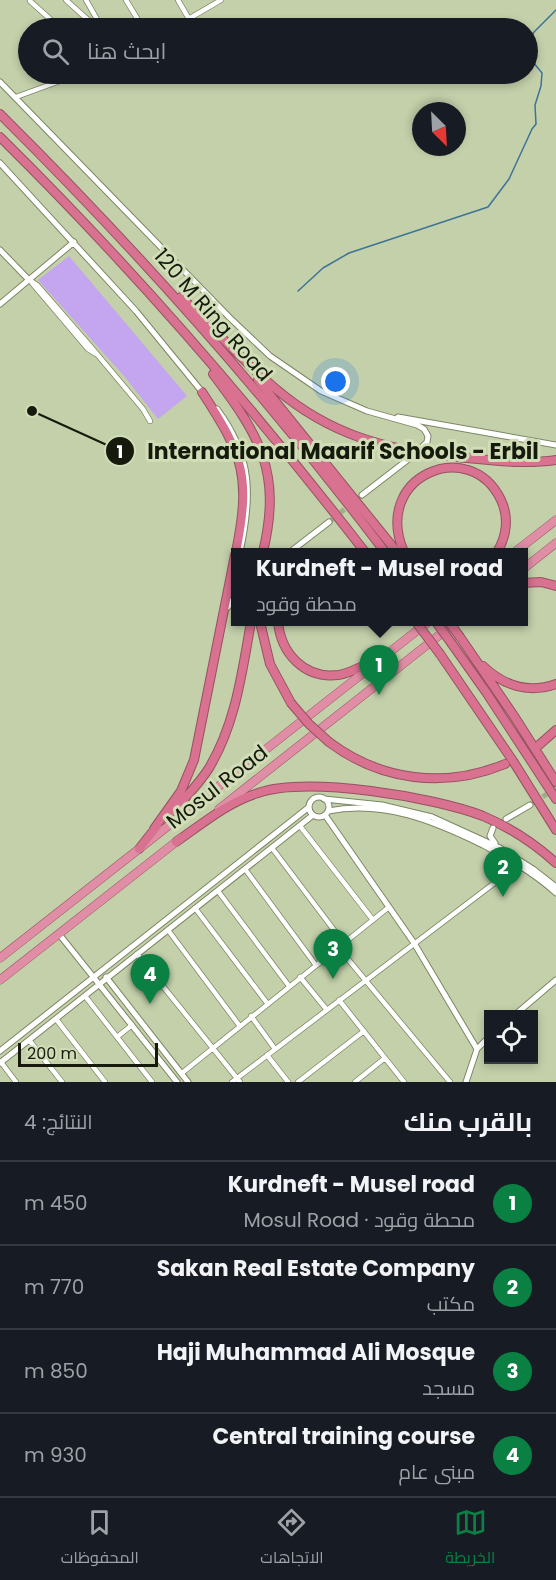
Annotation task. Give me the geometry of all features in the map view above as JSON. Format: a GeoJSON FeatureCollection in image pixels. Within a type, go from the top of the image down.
{"type":"FeatureCollection","features":[{"type":"Feature","properties":{"kind":"highway","name":"120 M Ring Road"},"geometry":{"type":"LineString","coordinates":[[0,114],[154,273],[283,424],[382,548]]}},
{"type":"Feature","properties":{"kind":"highway","name":"120 M Ring Road"},"geometry":{"type":"LineString","coordinates":[[0,137],[168,314],[231,386],[362,548]]}},
{"type":"Feature","properties":{"kind":"highway"},"geometry":{"type":"LineString","coordinates":[[154,273],[264,379],[301,409],[333,427],[369,442],[429,454],[514,462],[556,460]]}},
{"type":"Feature","properties":{"kind":"highway"},"geometry":{"type":"LineString","coordinates":[[168,314],[238,406],[260,446],[270,487],[264,548]]}},
{"type":"Feature","properties":{"kind":"highway"},"geometry":{"type":"LineString","coordinates":[[223,338],[394,548]]}},
{"type":"Feature","properties":{"kind":"highway"},"geometry":{"type":"LineString","coordinates":[[202,392],[228,432],[240,466],[244,502],[238,548]]}},
{"type":"Feature","properties":{"kind":"highway"},"geometry":{"type":"LineString","coordinates":[[402,548],[399,541],[397,520],[404,495],[416,480],[444,468],[465,470],[482,477],[494,488],[504,506],[506,524],[503,542],[499,548]]}},
{"type":"Feature","properties":{"kind":"highway"},"geometry":{"type":"LineString","coordinates":[[520,548],[556,520]]}},
{"type":"Feature","properties":{"kind":"highway"},"geometry":{"type":"LineString","coordinates":[[528,565],[556,543]]}},
{"type":"Feature","properties":{"kind":"highway"},"geometry":{"type":"LineString","coordinates":[[139,849],[181,791],[194,760],[231,582]]}},
{"type":"Feature","properties":{"kind":"highway"},"geometry":{"type":"LineString","coordinates":[[528,583],[541,582],[556,586]]}},
{"type":"Feature","properties":{"kind":"highway"},"geometry":{"type":"LineString","coordinates":[[154,829],[189,794],[208,770],[218,751],[233,714],[250,626]]}},
{"type":"Feature","properties":{"kind":"highway"},"geometry":{"type":"LineString","coordinates":[[261,626],[270,664],[291,703],[329,742],[364,764],[390,773],[437,779],[481,773],[505,764]]}},
{"type":"Feature","properties":{"kind":"highway"},"geometry":{"type":"LineString","coordinates":[[279,626],[281,637],[290,656],[312,672],[337,675],[382,657]]}},
{"type":"Feature","properties":{"kind":"highway"},"geometry":{"type":"LineString","coordinates":[[420,626],[513,761],[556,830]]}},
{"type":"Feature","properties":{"kind":"highway","name":"Mosul Road"},"geometry":{"type":"LineString","coordinates":[[0,958],[422,626]]}},
{"type":"Feature","properties":{"kind":"highway"},"geometry":{"type":"LineString","coordinates":[[439,626],[556,799]]}},
{"type":"Feature","properties":{"kind":"highway","name":"Mosul Road"},"geometry":{"type":"LineString","coordinates":[[0,980],[450,626]]}},
{"type":"Feature","properties":{"kind":"highway"},"geometry":{"type":"LineString","coordinates":[[452,626],[487,669],[509,684],[535,689],[556,684]]}},
{"type":"Feature","properties":{"kind":"highway"},"geometry":{"type":"LineString","coordinates":[[467,646],[556,782]]}},
{"type":"Feature","properties":{"kind":"highway"},"geometry":{"type":"LineString","coordinates":[[539,745],[556,730]]}},
{"type":"Feature","properties":{"kind":"highway"},"geometry":{"type":"LineString","coordinates":[[176,842],[223,810],[249,796],[275,788],[322,788],[396,796],[460,808],[512,831],[533,844],[556,863]]}},
{"type":"Feature","properties":{"kind":"street"},"geometry":{"type":"LineString","coordinates":[[66,0],[86,18]]}},
{"type":"Feature","properties":{"kind":"street"},"geometry":{"type":"LineString","coordinates":[[86,0],[96,18]]}},
{"type":"Feature","properties":{"kind":"street"},"geometry":{"type":"LineString","coordinates":[[126,0],[137,18]]}},
{"type":"Feature","properties":{"kind":"street"},"geometry":{"type":"LineString","coordinates":[[178,0],[188,18]]}},
{"type":"Feature","properties":{"kind":"street"},"geometry":{"type":"LineString","coordinates":[[191,18],[221,0]]}},
{"type":"Feature","properties":{"kind":"street"},"geometry":{"type":"LineString","coordinates":[[30,1],[49,18]]}},
{"type":"Feature","properties":{"kind":"street"},"geometry":{"type":"LineString","coordinates":[[0,82],[263,350],[321,391],[356,407],[422,427],[428,436],[427,442],[422,447]]}},
{"type":"Feature","properties":{"kind":"street"},"geometry":{"type":"LineString","coordinates":[[16,98],[53,84]]}},
{"type":"Feature","properties":{"kind":"street"},"geometry":{"type":"LineString","coordinates":[[0,163],[136,311],[202,392]]}},
{"type":"Feature","properties":{"kind":"street"},"geometry":{"type":"LineString","coordinates":[[0,302],[74,242]]}},
{"type":"Feature","properties":{"kind":"street"},"geometry":{"type":"LineString","coordinates":[[0,250],[28,281],[37,285],[143,409],[150,421]]}},
{"type":"Feature","properties":{"kind":"street"},"geometry":{"type":"LineString","coordinates":[[377,414],[556,445]]}},
{"type":"Feature","properties":{"kind":"street"},"geometry":{"type":"LineString","coordinates":[[362,495],[410,458]]}},
{"type":"Feature","properties":{"kind":"street"},"geometry":{"type":"LineString","coordinates":[[295,548],[329,522]]}},
{"type":"Feature","properties":{"kind":"street"},"geometry":{"type":"LineString","coordinates":[[220,634],[231,600]]}},
{"type":"Feature","properties":{"kind":"street"},"geometry":{"type":"LineString","coordinates":[[0,1051],[309,807],[314,799],[382,805],[419,812],[500,848],[556,887]]}},
{"type":"Feature","properties":{"kind":"street"},"geometry":{"type":"LineString","coordinates":[[324,799],[328,803],[327,813],[414,943],[477,1049]]}},
{"type":"Feature","properties":{"kind":"street"},"geometry":{"type":"LineString","coordinates":[[506,819],[530,805]]}},
{"type":"Feature","properties":{"kind":"street"},"geometry":{"type":"LineString","coordinates":[[309,807],[313,815],[319,817],[327,813],[355,808],[400,812],[441,825],[507,858],[556,893]]}},
{"type":"Feature","properties":{"kind":"street"},"geometry":{"type":"LineString","coordinates":[[16,1082],[0,1062],[313,815]]}},
{"type":"Feature","properties":{"kind":"street"},"geometry":{"type":"LineString","coordinates":[[300,826],[373,920]]}},
{"type":"Feature","properties":{"kind":"street"},"geometry":{"type":"LineString","coordinates":[[493,828],[490,838],[500,848]]}},
{"type":"Feature","properties":{"kind":"street"},"geometry":{"type":"LineString","coordinates":[[272,848],[343,942]]}},
{"type":"Feature","properties":{"kind":"street"},"geometry":{"type":"LineString","coordinates":[[505,875],[509,867],[507,858]]}},
{"type":"Feature","properties":{"kind":"street"},"geometry":{"type":"LineString","coordinates":[[137,954],[213,1048],[236,1081],[414,943],[505,875],[522,867]]}},
{"type":"Feature","properties":{"kind":"street"},"geometry":{"type":"LineString","coordinates":[[245,869],[315,964]]}},
{"type":"Feature","properties":{"kind":"street"},"geometry":{"type":"LineString","coordinates":[[218,891],[289,986]]}},
{"type":"Feature","properties":{"kind":"street"},"geometry":{"type":"LineString","coordinates":[[199,895],[204,902]]}},
{"type":"Feature","properties":{"kind":"street"},"geometry":{"type":"LineString","coordinates":[[182,1073],[388,907]]}},
{"type":"Feature","properties":{"kind":"street"},"geometry":{"type":"LineString","coordinates":[[195,908],[267,1004]]}},
{"type":"Feature","properties":{"kind":"street"},"geometry":{"type":"LineString","coordinates":[[168,930],[239,1025]]}},
{"type":"Feature","properties":{"kind":"street"},"geometry":{"type":"LineString","coordinates":[[59,933],[177,1082]]}},
{"type":"Feature","properties":{"kind":"street"},"geometry":{"type":"LineString","coordinates":[[337,946],[450,1082]]}},
{"type":"Feature","properties":{"kind":"street"},"geometry":{"type":"LineString","coordinates":[[101,971],[188,1082]]}},
{"type":"Feature","properties":{"kind":"street"},"geometry":{"type":"LineString","coordinates":[[300,977],[327,1010]]}},
{"type":"Feature","properties":{"kind":"street"},"geometry":{"type":"LineString","coordinates":[[521,1010],[556,980]]}},
{"type":"Feature","properties":{"kind":"street"},"geometry":{"type":"LineString","coordinates":[[85,996],[152,1082]]}},
{"type":"Feature","properties":{"kind":"street"},"geometry":{"type":"LineString","coordinates":[[339,1000],[404,1082]]}},
{"type":"Feature","properties":{"kind":"street"},"geometry":{"type":"LineString","coordinates":[[251,1016],[275,1049]]}},
{"type":"Feature","properties":{"kind":"street"},"geometry":{"type":"LineString","coordinates":[[56,1019],[105,1082]]}},
{"type":"Feature","properties":{"kind":"street"},"geometry":{"type":"LineString","coordinates":[[117,1037],[132,1025]]}},
{"type":"Feature","properties":{"kind":"street"},"geometry":{"type":"LineString","coordinates":[[298,1082],[363,1031]]}},
{"type":"Feature","properties":{"kind":"street"},"geometry":{"type":"LineString","coordinates":[[29,1040],[62,1082]]}},
{"type":"Feature","properties":{"kind":"street"},"geometry":{"type":"LineString","coordinates":[[11,1043],[16,1050]]}},
{"type":"Feature","properties":{"kind":"street"},"geometry":{"type":"LineString","coordinates":[[466,1082],[477,1049],[484,1043]]}},
{"type":"Feature","properties":{"kind":"street"},"geometry":{"type":"LineString","coordinates":[[267,1055],[288,1082]]}},
{"type":"Feature","properties":{"kind":"street"},"geometry":{"type":"LineString","coordinates":[[355,1082],[386,1058]]}},
{"type":"Feature","properties":{"kind":"shaded area"},"geometry":{"type":"Polygon","coordinates":[[[69,256],[187,396],[158,419],[124,376],[38,280],[69,256]]]}},
{"type":"Feature","properties":{"kind":"waterway"},"geometry":{"type":"LineString","coordinates":[[538,28],[556,10]]}},
{"type":"Feature","properties":{"kind":"waterway"},"geometry":{"type":"LineString","coordinates":[[298,291],[323,268],[349,253],[488,207],[509,179],[536,124],[535,105],[541,86],[542,73],[538,68]]}},
{"type":"Feature","properties":{"kind":"tunnel"},"geometry":{"type":"LineString","coordinates":[[329,522],[362,495]]}},
{"type":"Feature","properties":{"kind":"tunnel"},"geometry":{"type":"LineString","coordinates":[[530,805],[556,788]]}},
{"type":"Feature","properties":{"kind":"place","name":"International Maarif Schools - Erbil"},"geometry":{"type":"Point","coordinates":[32,411]}},
{"type":"Feature","properties":{"kind":"place","name":"Kurdneft - Musel road"},"geometry":{"type":"Point","coordinates":[379,695]}},
{"type":"Feature","properties":{"kind":"place","name":"Sakan Real Estate Company"},"geometry":{"type":"Point","coordinates":[503,897]}},
{"type":"Feature","properties":{"kind":"place","name":"Haji Muhammad Ali Mosque"},"geometry":{"type":"Point","coordinates":[333,979]}},
{"type":"Feature","properties":{"kind":"place","name":"Central training course"},"geometry":{"type":"Point","coordinates":[150,1004]}}]}
